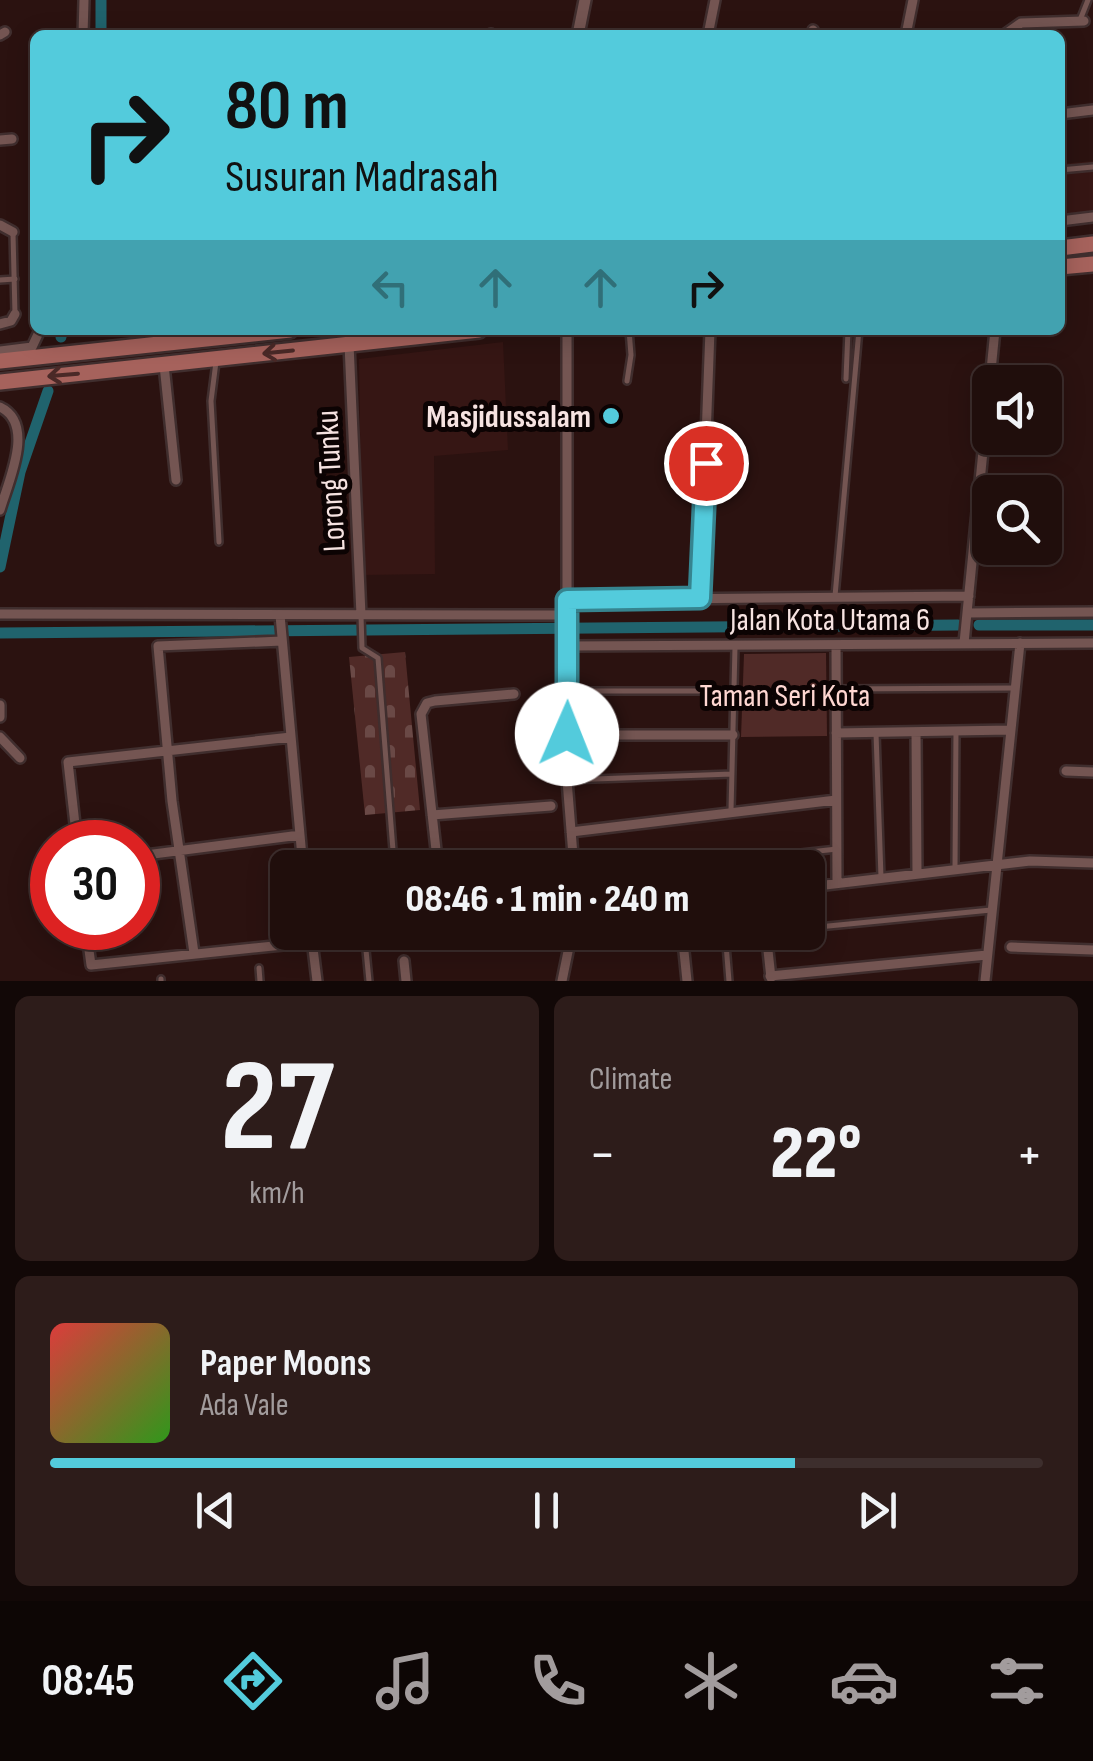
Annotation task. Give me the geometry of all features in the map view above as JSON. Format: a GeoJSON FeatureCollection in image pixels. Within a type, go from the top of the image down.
{"type":"FeatureCollection","features":[{"type":"Feature","properties":{"kind":"main road"},"geometry":{"type":"LineString","coordinates":[[1065,247],[1093,244]]}},
{"type":"Feature","properties":{"kind":"main road"},"geometry":{"type":"LineString","coordinates":[[1065,267],[1093,264]]}},
{"type":"Feature","properties":{"kind":"main road"},"geometry":{"type":"LineString","coordinates":[[0,360],[242,335]]}},
{"type":"Feature","properties":{"kind":"main road"},"geometry":{"type":"LineString","coordinates":[[0,382],[433,335]]}},
{"type":"Feature","properties":{"kind":"street"},"geometry":{"type":"LineString","coordinates":[[84,0],[84,30]]}},
{"type":"Feature","properties":{"kind":"street"},"geometry":{"type":"LineString","coordinates":[[579,30],[585,0]]}},
{"type":"Feature","properties":{"kind":"street"},"geometry":{"type":"LineString","coordinates":[[709,30],[715,0]]}},
{"type":"Feature","properties":{"kind":"street"},"geometry":{"type":"LineString","coordinates":[[907,30],[913,0]]}},
{"type":"Feature","properties":{"kind":"street"},"geometry":{"type":"LineString","coordinates":[[1011,30],[1021,23],[1082,21]]}},
{"type":"Feature","properties":{"kind":"street"},"geometry":{"type":"LineString","coordinates":[[1065,113],[1093,110]]}},
{"type":"Feature","properties":{"kind":"street"},"geometry":{"type":"LineString","coordinates":[[0,140],[12,139]]}},
{"type":"Feature","properties":{"kind":"street"},"geometry":{"type":"LineString","coordinates":[[1065,220],[1093,217]]}},
{"type":"Feature","properties":{"kind":"street"},"geometry":{"type":"LineString","coordinates":[[0,225],[13,232]]}},
{"type":"Feature","properties":{"kind":"street"},"geometry":{"type":"LineString","coordinates":[[0,324],[11,321],[15,314]]}},
{"type":"Feature","properties":{"kind":"street"},"geometry":{"type":"LineString","coordinates":[[0,351],[32,347],[38,335]]}},
{"type":"Feature","properties":{"kind":"street"},"geometry":{"type":"LineString","coordinates":[[567,335],[567,780],[572,850]]}},
{"type":"Feature","properties":{"kind":"street"},"geometry":{"type":"LineString","coordinates":[[700,598],[710,335]]}},
{"type":"Feature","properties":{"kind":"street"},"geometry":{"type":"LineString","coordinates":[[964,644],[995,335]]}},
{"type":"Feature","properties":{"kind":"street","name":"Lorong Tunku"},"geometry":{"type":"LineString","coordinates":[[349,344],[361,620]]}},
{"type":"Feature","properties":{"kind":"street"},"geometry":{"type":"LineString","coordinates":[[164,365],[176,480]]}},
{"type":"Feature","properties":{"kind":"street"},"geometry":{"type":"LineString","coordinates":[[0,408],[14,419],[18,432],[0,510]]}},
{"type":"Feature","properties":{"kind":"street"},"geometry":{"type":"LineString","coordinates":[[567,600],[969,596]]}},
{"type":"Feature","properties":{"kind":"street"},"geometry":{"type":"LineString","coordinates":[[968,613],[1093,612]]}},
{"type":"Feature","properties":{"kind":"street"},"geometry":{"type":"LineString","coordinates":[[0,614],[568,620]]}},
{"type":"Feature","properties":{"kind":"street"},"geometry":{"type":"LineString","coordinates":[[280,615],[301,850]]}},
{"type":"Feature","properties":{"kind":"street"},"geometry":{"type":"LineString","coordinates":[[194,953],[179,851],[158,646],[281,635]]}},
{"type":"Feature","properties":{"kind":"street","name":"Jalan Kota Utama 6"},"geometry":{"type":"LineString","coordinates":[[567,642],[1093,643]]}},
{"type":"Feature","properties":{"kind":"street"},"geometry":{"type":"LineString","coordinates":[[984,981],[1020,643]]}},
{"type":"Feature","properties":{"kind":"street"},"geometry":{"type":"LineString","coordinates":[[836,644],[837,883]]}},
{"type":"Feature","properties":{"kind":"street"},"geometry":{"type":"LineString","coordinates":[[436,850],[424,707],[434,701],[514,694]]}},
{"type":"Feature","properties":{"kind":"street"},"geometry":{"type":"LineString","coordinates":[[0,705],[0,717]]}},
{"type":"Feature","properties":{"kind":"street"},"geometry":{"type":"LineString","coordinates":[[836,733],[1011,730]]}},
{"type":"Feature","properties":{"kind":"street"},"geometry":{"type":"LineString","coordinates":[[916,732],[916,874]]}},
{"type":"Feature","properties":{"kind":"street"},"geometry":{"type":"LineString","coordinates":[[567,734],[733,735]]}},
{"type":"Feature","properties":{"kind":"street"},"geometry":{"type":"LineString","coordinates":[[75,820],[68,762],[290,736]]}},
{"type":"Feature","properties":{"kind":"street"},"geometry":{"type":"LineString","coordinates":[[0,737],[20,758]]}},
{"type":"Feature","properties":{"kind":"street"},"geometry":{"type":"LineString","coordinates":[[1066,771],[1093,772]]}},
{"type":"Feature","properties":{"kind":"street"},"geometry":{"type":"LineString","coordinates":[[571,832],[836,800]]}},
{"type":"Feature","properties":{"kind":"street"},"geometry":{"type":"LineString","coordinates":[[432,814],[550,806]]}},
{"type":"Feature","properties":{"kind":"street"},"geometry":{"type":"LineString","coordinates":[[160,853],[300,835]]}},
{"type":"Feature","properties":{"kind":"street"},"geometry":{"type":"LineString","coordinates":[[825,884],[1044,861],[1093,863]]}},
{"type":"Feature","properties":{"kind":"street"},"geometry":{"type":"LineString","coordinates":[[88,950],[90,965],[270,943]]}},
{"type":"Feature","properties":{"kind":"street"},"geometry":{"type":"LineString","coordinates":[[1011,946],[1093,950]]}},
{"type":"Feature","properties":{"kind":"street"},"geometry":{"type":"LineString","coordinates":[[313,950],[317,981]]}},
{"type":"Feature","properties":{"kind":"street"},"geometry":{"type":"LineString","coordinates":[[562,981],[568,950]]}},
{"type":"Feature","properties":{"kind":"street"},"geometry":{"type":"LineString","coordinates":[[672,981],[687,980],[684,950]]}},
{"type":"Feature","properties":{"kind":"street"},"geometry":{"type":"LineString","coordinates":[[768,950],[771,978],[988,956]]}},
{"type":"Feature","properties":{"kind":"street"},"geometry":{"type":"LineString","coordinates":[[404,961],[406,981]]}},
{"type":"Feature","properties":{"kind":"lane"},"geometry":{"type":"LineString","coordinates":[[1082,21],[1088,0]]}},
{"type":"Feature","properties":{"kind":"lane"},"geometry":{"type":"LineString","coordinates":[[1065,170],[1093,167]]}},
{"type":"Feature","properties":{"kind":"lane"},"geometry":{"type":"LineString","coordinates":[[13,232],[15,314]]}},
{"type":"Feature","properties":{"kind":"lane"},"geometry":{"type":"LineString","coordinates":[[0,280],[15,279]]}},
{"type":"Feature","properties":{"kind":"lane"},"geometry":{"type":"LineString","coordinates":[[626,381],[631,355],[629,335]]}},
{"type":"Feature","properties":{"kind":"lane"},"geometry":{"type":"LineString","coordinates":[[846,380],[848,335]]}},
{"type":"Feature","properties":{"kind":"lane"},"geometry":{"type":"LineString","coordinates":[[835,598],[859,335]]}},
{"type":"Feature","properties":{"kind":"lane"},"geometry":{"type":"LineString","coordinates":[[216,359],[211,401],[219,542]]}},
{"type":"Feature","properties":{"kind":"lane"},"geometry":{"type":"LineString","coordinates":[[361,620],[364,651],[378,658],[393,850]]}},
{"type":"Feature","properties":{"kind":"lane"},"geometry":{"type":"LineString","coordinates":[[731,814],[735,645]]}},
{"type":"Feature","properties":{"kind":"lane"},"geometry":{"type":"LineString","coordinates":[[836,689],[1015,688]]}},
{"type":"Feature","properties":{"kind":"lane"},"geometry":{"type":"LineString","coordinates":[[567,691],[734,691]]}},
{"type":"Feature","properties":{"kind":"lane"},"geometry":{"type":"LineString","coordinates":[[956,731],[956,870]]}},
{"type":"Feature","properties":{"kind":"lane"},"geometry":{"type":"LineString","coordinates":[[876,732],[880,877]]}},
{"type":"Feature","properties":{"kind":"lane"},"geometry":{"type":"LineString","coordinates":[[567,780],[732,774]]}},
{"type":"Feature","properties":{"kind":"lane"},"geometry":{"type":"LineString","coordinates":[[825,850],[837,849]]}},
{"type":"Feature","properties":{"kind":"lane"},"geometry":{"type":"LineString","coordinates":[[825,926],[992,910]]}},
{"type":"Feature","properties":{"kind":"lane"},"geometry":{"type":"LineString","coordinates":[[366,950],[369,981]]}},
{"type":"Feature","properties":{"kind":"lane"},"geometry":{"type":"LineString","coordinates":[[727,950],[730,981]]}},
{"type":"Feature","properties":{"kind":"lane"},"geometry":{"type":"LineString","coordinates":[[259,968],[260,981]]}},
{"type":"Feature","properties":{"kind":"shaded area"},"geometry":{"type":"Polygon","coordinates":[[[1093,161],[1093,222],[1065,225],[1065,164],[1093,161]]]}},
{"type":"Feature","properties":{"kind":"shaded area"},"geometry":{"type":"Polygon","coordinates":[[[503,342],[508,450],[434,456],[435,574],[362,575],[359,359],[503,342]]]}},
{"type":"Feature","properties":{"kind":"green space"},"geometry":{"type":"Polygon","coordinates":[[[405,652],[420,810],[365,815],[349,657],[405,652]]]}},
{"type":"Feature","properties":{"kind":"green space","name":"Taman Seri Kota"},"geometry":{"type":"Polygon","coordinates":[[[826,653],[827,736],[741,737],[744,654],[826,653]]]}},
{"type":"Feature","properties":{"kind":"waterway"},"geometry":{"type":"LineString","coordinates":[[101,0],[101,30]]}},
{"type":"Feature","properties":{"kind":"waterway"},"geometry":{"type":"LineString","coordinates":[[0,567],[20,472],[48,391]]}},
{"type":"Feature","properties":{"kind":"waterway"},"geometry":{"type":"LineString","coordinates":[[0,633],[958,625]]}},
{"type":"Feature","properties":{"kind":"waterway"},"geometry":{"type":"LineString","coordinates":[[979,625],[1093,625]]}},
{"type":"Feature","properties":{"kind":"place","name":"Masjidussalam"},"geometry":{"type":"Point","coordinates":[611,416]}},
{"type":"Feature","properties":{"kind":"route"},"geometry":{"type":"LineString","coordinates":[[567,734],[567,600],[700,598],[706,463]]}}]}
